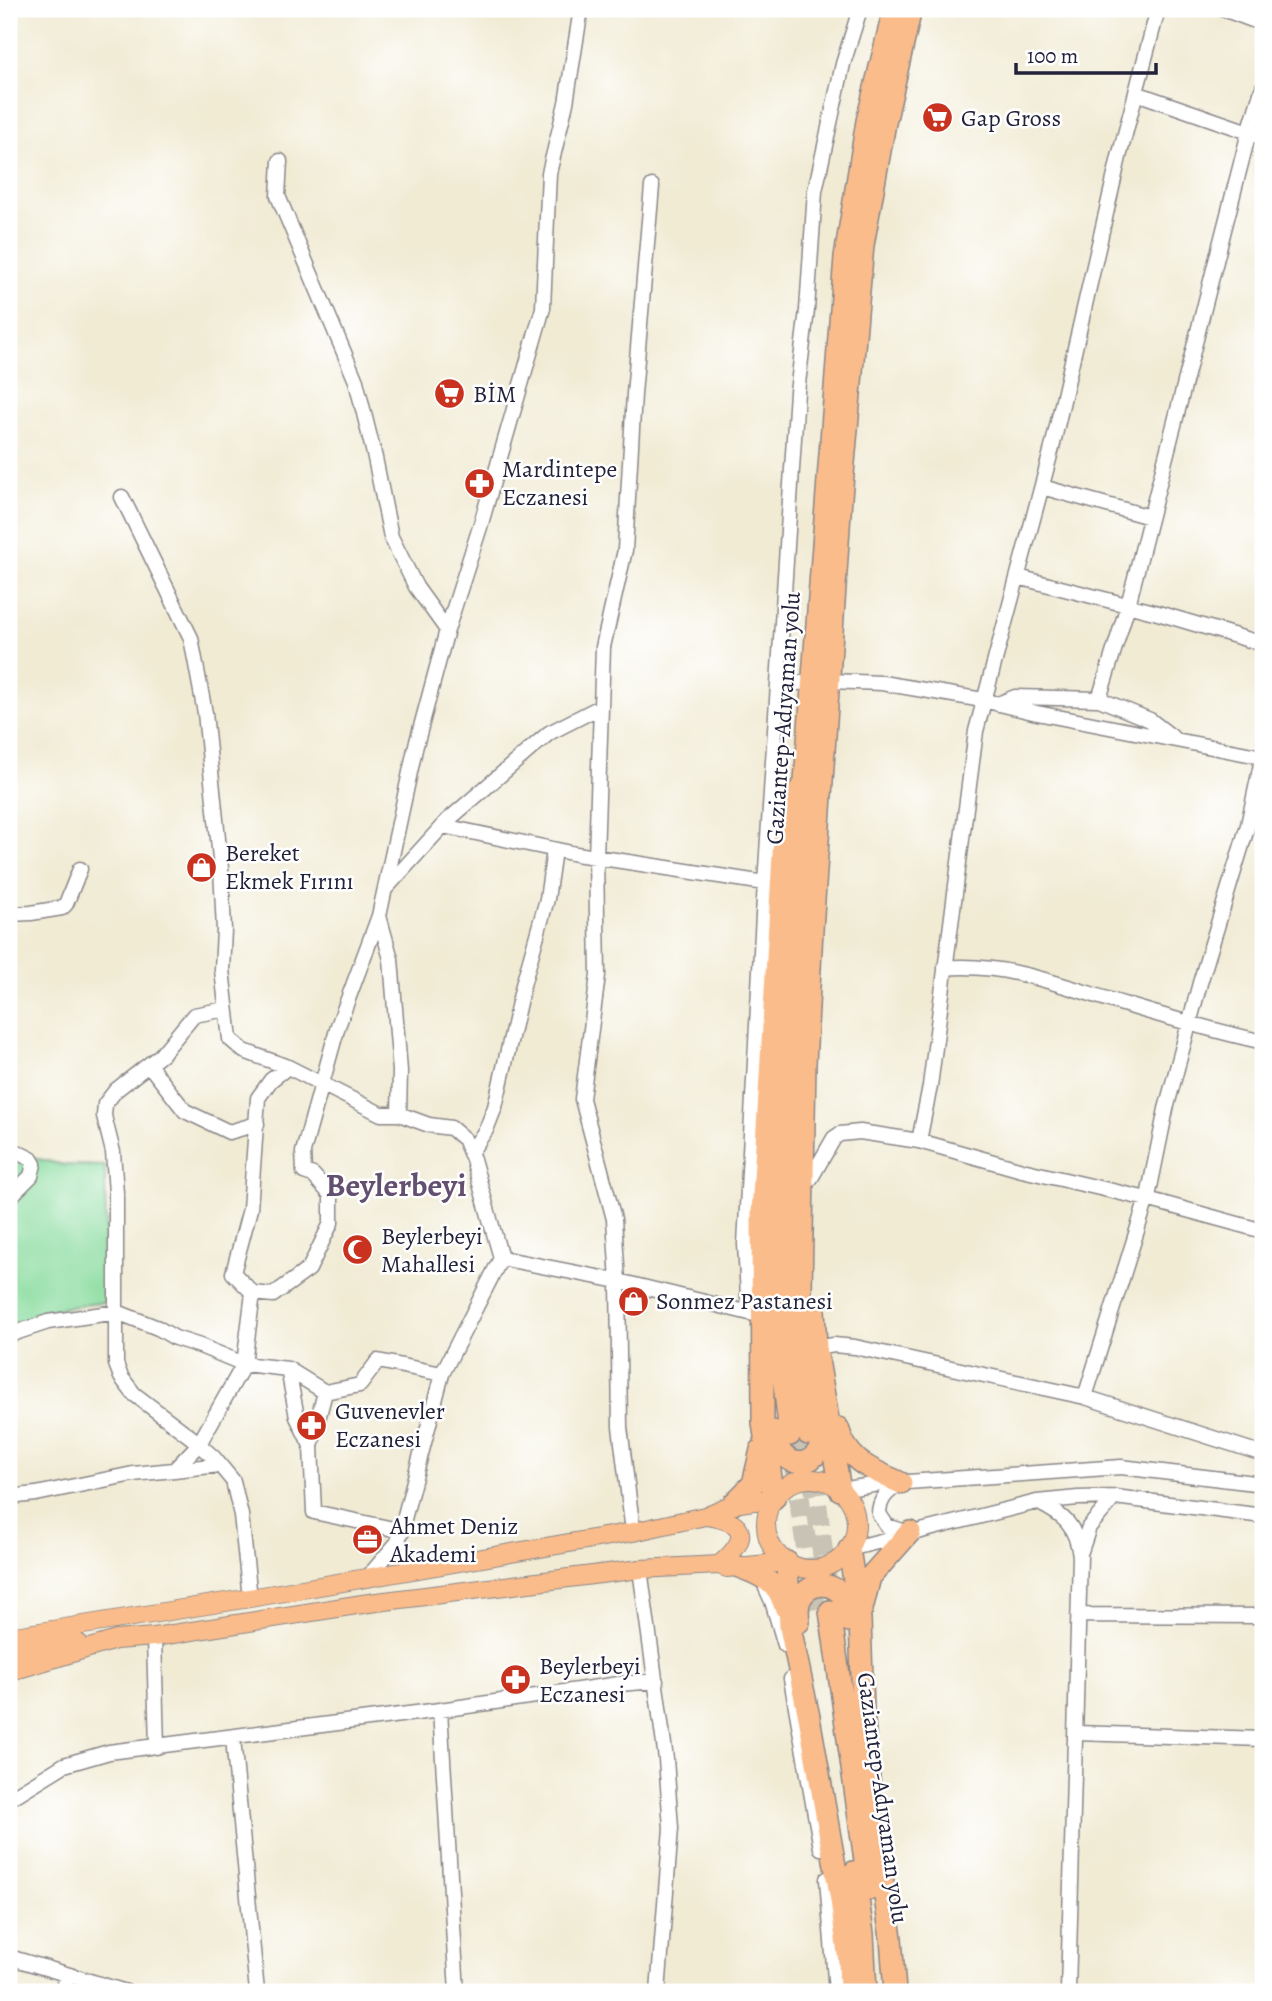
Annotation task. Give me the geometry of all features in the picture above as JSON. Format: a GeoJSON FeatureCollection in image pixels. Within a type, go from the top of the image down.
{"type":"FeatureCollection","features":[{"type":"Feature","properties":{"kind":"highway","name":"Gaziantep-Adıyaman yolu"},"geometry":{"type":"LineString","coordinates":[[799,1435],[780,1348],[786,1068],[814,773],[845,257],[867,121],[894,9]]}},
{"type":"Feature","properties":{"kind":"highway","name":"Gaziantep-Adıyaman yolu"},"geometry":{"type":"LineString","coordinates":[[820,682],[841,498],[863,245],[885,123],[911,9]]}},
{"type":"Feature","properties":{"kind":"highway"},"geometry":{"type":"LineString","coordinates":[[814,773],[830,798],[811,1178],[809,1233],[823,1443],[811,1459],[797,1462],[785,1457],[776,1447],[756,1315],[785,821],[814,773]]}},
{"type":"Feature","properties":{"kind":"highway"},"geometry":{"type":"LineString","coordinates":[[733,1504],[753,1484],[758,1467],[763,1423],[762,1345]]}},
{"type":"Feature","properties":{"kind":"highway"},"geometry":{"type":"LineString","coordinates":[[818,1358],[842,1443],[853,1458],[901,1483]]}},
{"type":"Feature","properties":{"kind":"highway"},"geometry":{"type":"LineString","coordinates":[[818,1358],[841,1490]]}},
{"type":"Feature","properties":{"kind":"highway"},"geometry":{"type":"LineString","coordinates":[[763,1423],[774,1498]]}},
{"type":"Feature","properties":{"kind":"highway"},"geometry":{"type":"LineString","coordinates":[[860,1618],[870,1577],[910,1532]]}},
{"type":"Feature","properties":{"kind":"highway"},"geometry":{"type":"LineString","coordinates":[[849,1549],[860,1618],[863,1710],[871,1801],[891,1938],[895,1992]]}},
{"type":"Feature","properties":{"kind":"highway"},"geometry":{"type":"LineString","coordinates":[[787,1562],[790,1627]]}},
{"type":"Feature","properties":{"kind":"highway"},"geometry":{"type":"LineString","coordinates":[[739,1569],[773,1583],[779,1592],[790,1627],[809,1717],[841,1900],[850,1992]]}},
{"type":"Feature","properties":{"kind":"highway"},"geometry":{"type":"LineString","coordinates":[[809,1717],[798,1611],[802,1597],[812,1587],[819,1585],[835,1589],[845,1601],[863,1710]]}},
{"type":"Feature","properties":{"kind":"highway","name":"Gaziantep-Adıyaman yolu"},"geometry":{"type":"LineString","coordinates":[[866,1992],[863,1934],[823,1612],[875,1923],[882,1992]]}},
{"type":"Feature","properties":{"kind":"main road"},"geometry":{"type":"LineString","coordinates":[[806,1479],[824,1481],[841,1490],[853,1507],[856,1529],[849,1549],[835,1563],[817,1569],[801,1568],[787,1562],[773,1549],[766,1532],[766,1514],[774,1498],[788,1485],[806,1479]]}},
{"type":"Feature","properties":{"kind":"main road"},"geometry":{"type":"LineString","coordinates":[[9,1637],[633,1532],[705,1516],[733,1504],[774,1498]]}},
{"type":"Feature","properties":{"kind":"main road"},"geometry":{"type":"LineString","coordinates":[[705,1516],[726,1519],[735,1524],[740,1533],[740,1543],[734,1552],[739,1569]]}},
{"type":"Feature","properties":{"kind":"main road"},"geometry":{"type":"LineString","coordinates":[[9,1653],[66,1644],[154,1637],[369,1603],[639,1569],[739,1569],[787,1562]]}},
{"type":"Feature","properties":{"kind":"main road"},"geometry":{"type":"LineString","coordinates":[[9,1627],[61,1628]]}},
{"type":"Feature","properties":{"kind":"main road"},"geometry":{"type":"LineString","coordinates":[[9,1672],[116,1640]]}},
{"type":"Feature","properties":{"kind":"street"},"geometry":{"type":"LineString","coordinates":[[288,1067],[271,1080],[258,1098],[250,1209],[233,1273],[253,1293],[273,1295],[309,1269],[331,1223],[331,1195],[313,1175],[304,1172],[303,1152],[338,1026],[379,916],[415,749],[447,630],[480,527],[543,308],[549,173],[566,103],[581,9]]}},
{"type":"Feature","properties":{"kind":"street"},"geometry":{"type":"LineString","coordinates":[[501,1258],[618,1281],[756,1315],[745,1244],[797,392],[807,310],[815,191],[843,64],[860,9]]}},
{"type":"Feature","properties":{"kind":"street"},"geometry":{"type":"LineString","coordinates":[[919,1140],[930,1086],[976,731],[1042,487],[1158,9]]}},
{"type":"Feature","properties":{"kind":"street"},"geometry":{"type":"LineString","coordinates":[[1223,9],[1263,24]]}},
{"type":"Feature","properties":{"kind":"street"},"geometry":{"type":"LineString","coordinates":[[1099,699],[1128,605],[1249,132],[1263,87]]}},
{"type":"Feature","properties":{"kind":"street"},"geometry":{"type":"LineString","coordinates":[[1136,93],[1263,137]]}},
{"type":"Feature","properties":{"kind":"street"},"geometry":{"type":"LineString","coordinates":[[280,161],[278,196],[356,381],[391,537],[416,587],[447,630]]}},
{"type":"Feature","properties":{"kind":"street"},"geometry":{"type":"LineString","coordinates":[[633,1532],[620,1427],[618,1281],[614,1219],[582,1099],[598,975],[596,857],[603,647],[625,550],[634,394],[652,186]]}},
{"type":"Feature","properties":{"kind":"street"},"geometry":{"type":"LineString","coordinates":[[1042,487],[1150,517]]}},
{"type":"Feature","properties":{"kind":"street"},"geometry":{"type":"LineString","coordinates":[[122,497],[191,638],[205,713],[221,868],[224,930],[222,970],[230,1039],[244,1051],[288,1067],[381,1114],[398,1114],[429,1125],[451,1128],[464,1139],[470,1153],[501,1258],[442,1374],[400,1536],[367,1578]]}},
{"type":"Feature","properties":{"kind":"street"},"geometry":{"type":"LineString","coordinates":[[1018,577],[1128,605],[1263,645]]}},
{"type":"Feature","properties":{"kind":"street"},"geometry":{"type":"LineString","coordinates":[[779,684],[882,683],[983,699],[1263,757],[1248,825],[1166,1109],[1147,1199],[1085,1397]]}},
{"type":"Feature","properties":{"kind":"street"},"geometry":{"type":"LineString","coordinates":[[998,704],[1015,697],[1099,699],[1150,720],[1176,740]]}},
{"type":"Feature","properties":{"kind":"street"},"geometry":{"type":"LineString","coordinates":[[386,888],[443,826],[549,733],[600,707]]}},
{"type":"Feature","properties":{"kind":"street"},"geometry":{"type":"LineString","coordinates":[[443,826],[554,850],[765,883]]}},
{"type":"Feature","properties":{"kind":"street"},"geometry":{"type":"LineString","coordinates":[[470,1153],[486,1130],[495,1107],[523,985],[547,899],[554,850]]}},
{"type":"Feature","properties":{"kind":"street"},"geometry":{"type":"LineString","coordinates":[[9,914],[62,908],[80,869]]}},
{"type":"Feature","properties":{"kind":"street"},"geometry":{"type":"LineString","coordinates":[[379,916],[391,959],[400,1071],[398,1114]]}},
{"type":"Feature","properties":{"kind":"street"},"geometry":{"type":"LineString","coordinates":[[945,968],[978,966],[1032,978],[1189,1024],[1263,1042]]}},
{"type":"Feature","properties":{"kind":"street"},"geometry":{"type":"LineString","coordinates":[[226,1009],[194,1015],[161,1055],[116,1090],[105,1104],[104,1116],[113,1153],[116,1194],[116,1364],[121,1377],[134,1394],[199,1444],[233,1481],[241,1515],[250,1598]]}},
{"type":"Feature","properties":{"kind":"street"},"geometry":{"type":"LineString","coordinates":[[149,1065],[185,1111],[229,1132],[257,1124]]}},
{"type":"Feature","properties":{"kind":"street"},"geometry":{"type":"LineString","coordinates":[[811,1178],[834,1138],[860,1132],[919,1140],[1022,1170],[1147,1199],[1263,1231]]}},
{"type":"Feature","properties":{"kind":"street"},"geometry":{"type":"LineString","coordinates":[[9,1148],[31,1159],[34,1164],[31,1176],[9,1198]]}},
{"type":"Feature","properties":{"kind":"street"},"geometry":{"type":"LineString","coordinates":[[174,1469],[199,1444],[244,1364],[253,1293]]}},
{"type":"Feature","properties":{"kind":"street"},"geometry":{"type":"LineString","coordinates":[[9,1335],[48,1322],[117,1312],[244,1364],[288,1369],[325,1392],[360,1385],[378,1361],[442,1374]]}},
{"type":"Feature","properties":{"kind":"street"},"geometry":{"type":"LineString","coordinates":[[818,1358],[834,1345],[855,1347],[1085,1397],[1263,1454]]}},
{"type":"Feature","properties":{"kind":"street"},"geometry":{"type":"LineString","coordinates":[[288,1369],[296,1417],[311,1446]]}},
{"type":"Feature","properties":{"kind":"street"},"geometry":{"type":"LineString","coordinates":[[325,1392],[311,1446],[314,1512],[400,1536]]}},
{"type":"Feature","properties":{"kind":"street"},"geometry":{"type":"LineString","coordinates":[[9,1497],[37,1494],[133,1474],[220,1465]]}},
{"type":"Feature","properties":{"kind":"street"},"geometry":{"type":"LineString","coordinates":[[841,1490],[879,1484],[1121,1467],[1263,1484]]}},
{"type":"Feature","properties":{"kind":"street"},"geometry":{"type":"LineString","coordinates":[[901,1483],[881,1500],[879,1514],[887,1526],[910,1532]]}},
{"type":"Feature","properties":{"kind":"street"},"geometry":{"type":"LineString","coordinates":[[849,1549],[1037,1502],[1115,1497],[1263,1516]]}},
{"type":"Feature","properties":{"kind":"street"},"geometry":{"type":"LineString","coordinates":[[1080,1556],[1089,1527],[1115,1497]]}},
{"type":"Feature","properties":{"kind":"street"},"geometry":{"type":"LineString","coordinates":[[1037,1502],[1062,1515],[1078,1538],[1080,1556],[1068,1992]]}},
{"type":"Feature","properties":{"kind":"street"},"geometry":{"type":"LineString","coordinates":[[400,1536],[413,1570]]}},
{"type":"Feature","properties":{"kind":"street"},"geometry":{"type":"LineString","coordinates":[[639,1569],[666,1759],[671,1828],[658,1992]]}},
{"type":"Feature","properties":{"kind":"street"},"geometry":{"type":"LineString","coordinates":[[739,1569],[772,1601],[786,1655],[829,1892],[836,1992]]}},
{"type":"Feature","properties":{"kind":"street"},"geometry":{"type":"LineString","coordinates":[[1079,1615],[1263,1616]]}},
{"type":"Feature","properties":{"kind":"street"},"geometry":{"type":"LineString","coordinates":[[154,1637],[157,1747]]}},
{"type":"Feature","properties":{"kind":"street"},"geometry":{"type":"LineString","coordinates":[[9,1799],[64,1765],[109,1752],[656,1681]]}},
{"type":"Feature","properties":{"kind":"street"},"geometry":{"type":"LineString","coordinates":[[440,1710],[457,1992]]}},
{"type":"Feature","properties":{"kind":"street"},"geometry":{"type":"LineString","coordinates":[[1076,1733],[1263,1739]]}},
{"type":"Feature","properties":{"kind":"street"},"geometry":{"type":"LineString","coordinates":[[233,1738],[257,1992]]}},
{"type":"Feature","properties":{"kind":"street"},"geometry":{"type":"LineString","coordinates":[[9,1957],[126,1992]]}},
{"type":"Feature","properties":{"kind":"street"},"geometry":{"type":"LineString","coordinates":[[61,1992],[67,1976]]}},
{"type":"Feature","properties":{"kind":"green space"},"geometry":{"type":"Polygon","coordinates":[[[9,1152],[64,1165],[105,1166],[107,1302],[56,1309],[9,1329],[9,1152]]]}},
{"type":"Feature","properties":{"kind":"tunnel"},"geometry":{"type":"LineString","coordinates":[[790,1435],[816,1613]]}},
{"type":"Feature","properties":{"kind":"tunnel"},"geometry":{"type":"LineString","coordinates":[[809,1443],[828,1595]]}},
{"type":"Feature","properties":{"kind":"place","name":"Gap Gross"},"geometry":{"type":"Point","coordinates":[938,118]}},
{"type":"Feature","properties":{"kind":"place","name":"BİM"},"geometry":{"type":"Point","coordinates":[450,394]}},
{"type":"Feature","properties":{"kind":"place","name":"Mardintepe Eczanesi"},"geometry":{"type":"Point","coordinates":[479,483]}},
{"type":"Feature","properties":{"kind":"place","name":"Bereket Ekmek Fırını"},"geometry":{"type":"Point","coordinates":[202,867]}},
{"type":"Feature","properties":{"kind":"place","name":"Beylerbeyi Mahallesi"},"geometry":{"type":"Point","coordinates":[358,1250]}},
{"type":"Feature","properties":{"kind":"place","name":"Sonmez Pastanesi"},"geometry":{"type":"Point","coordinates":[633,1301]}},
{"type":"Feature","properties":{"kind":"place","name":"Guvenevler Eczanesi"},"geometry":{"type":"Point","coordinates":[312,1425]}},
{"type":"Feature","properties":{"kind":"place","name":"Ahmet Deniz Akademi"},"geometry":{"type":"Point","coordinates":[367,1540]}},
{"type":"Feature","properties":{"kind":"place","name":"Beylerbeyi Eczanesi"},"geometry":{"type":"Point","coordinates":[516,1680]}},
{"type":"Feature","properties":{"kind":"district","name":"Beylerbeyi"},"geometry":{"type":"Point","coordinates":[396,1185]}}]}
